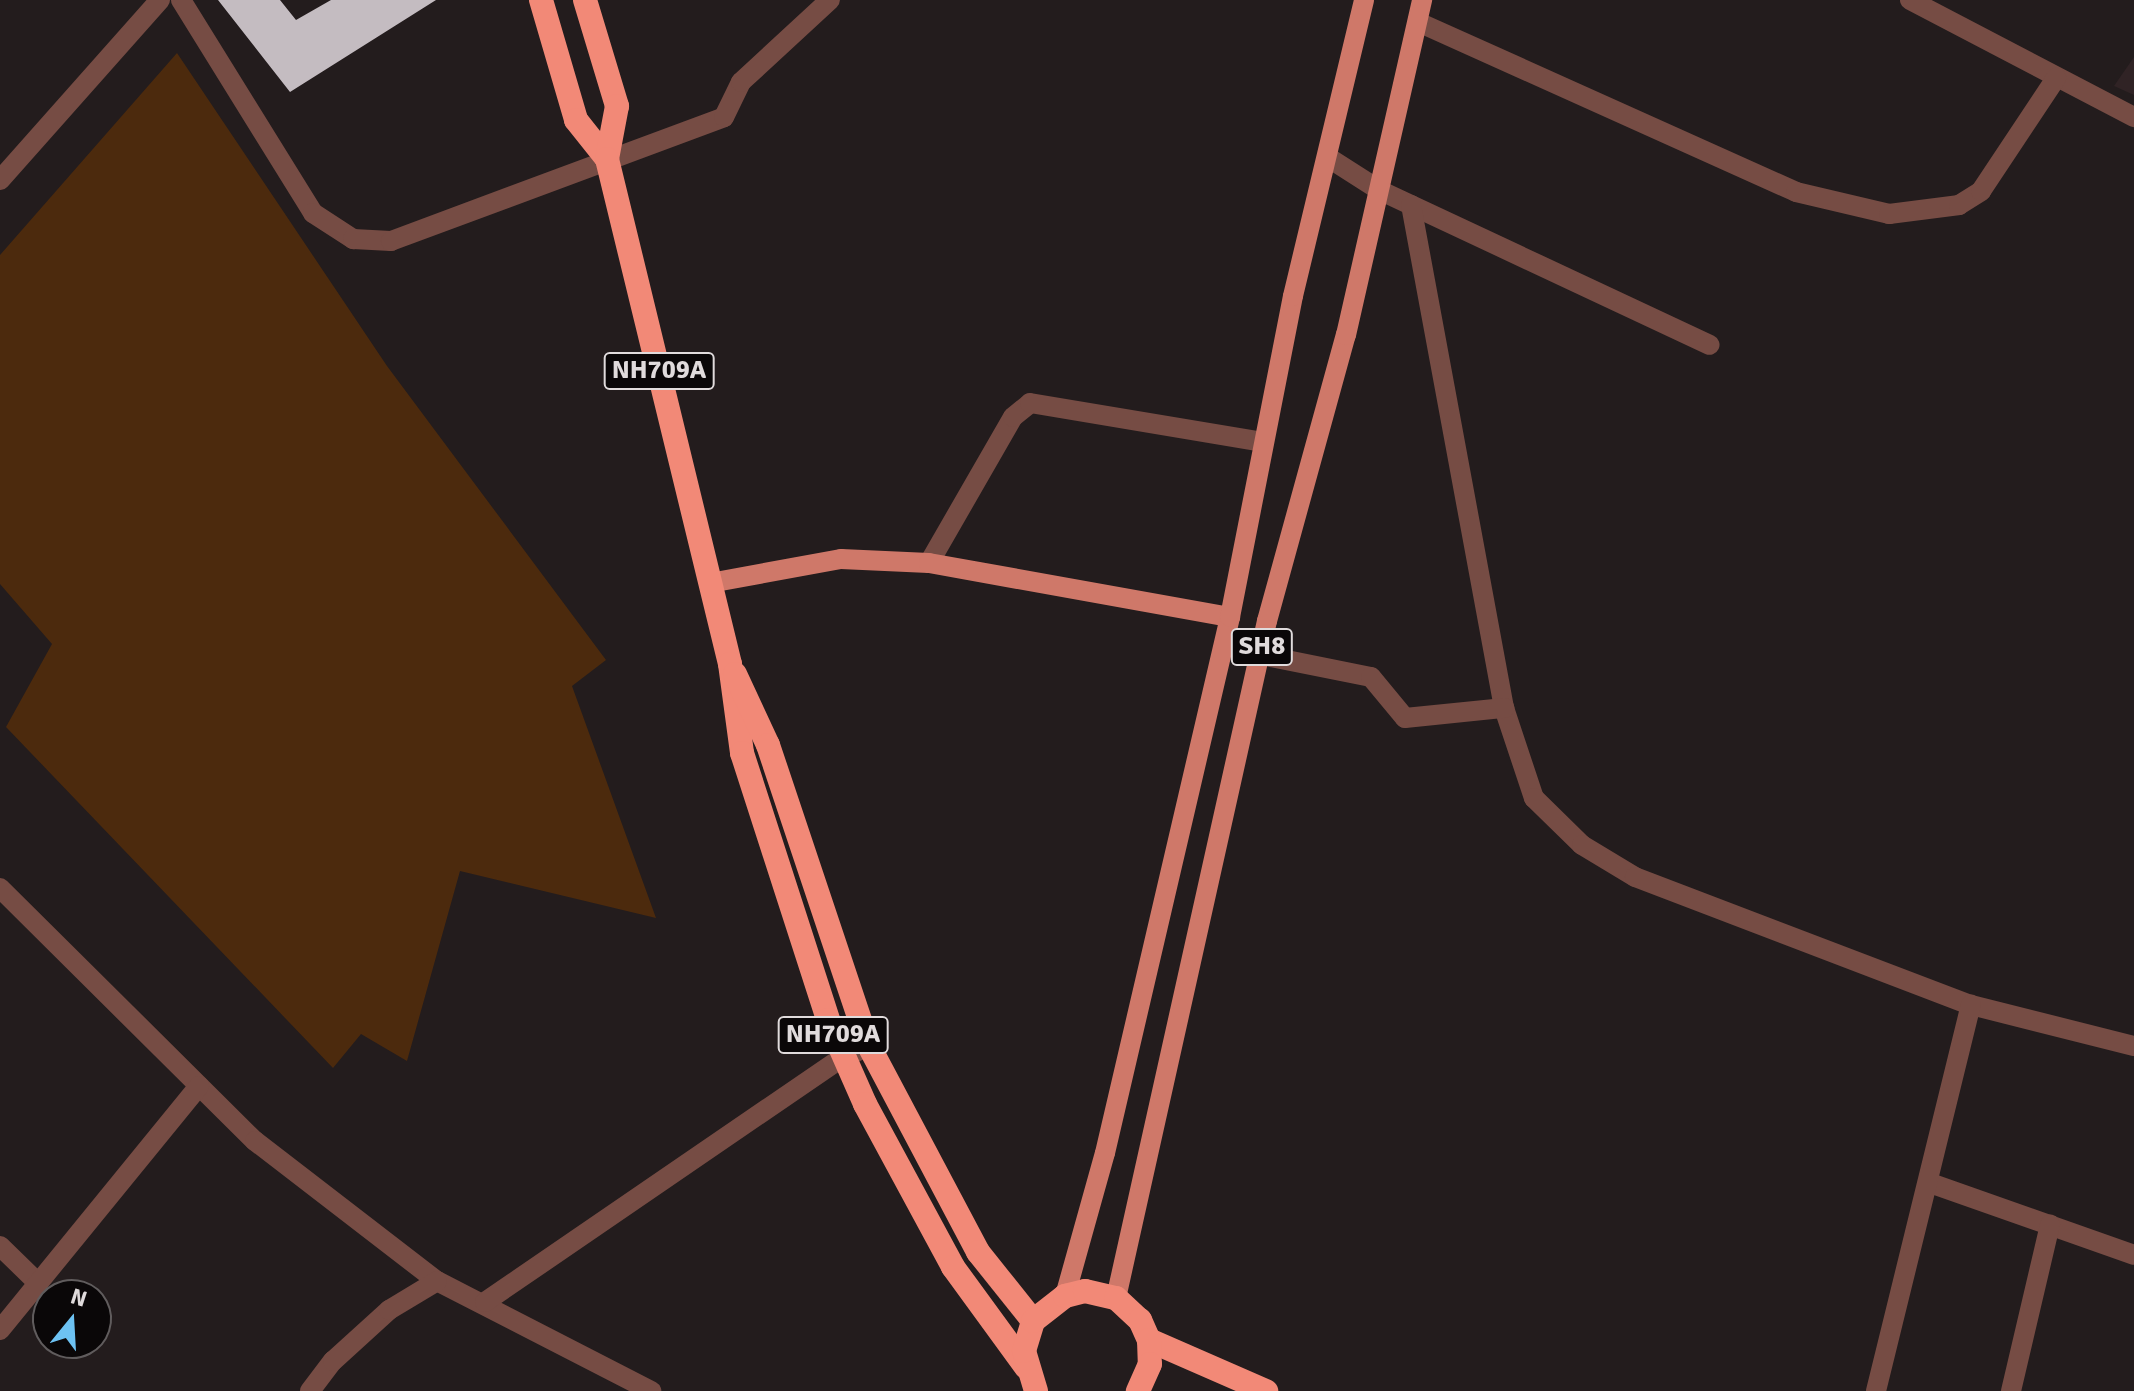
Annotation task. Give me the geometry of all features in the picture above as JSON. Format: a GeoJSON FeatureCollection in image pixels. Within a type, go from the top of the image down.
{"type":"FeatureCollection","features":[{"type":"Feature","properties":{"kind":"highway","name":"NH709A"},"geometry":{"type":"LineString","coordinates":[[541,0],[576,120],[607,159]]}},
{"type":"Feature","properties":{"kind":"highway","name":"NH709A"},"geometry":{"type":"LineString","coordinates":[[585,0],[617,106],[607,159],[730,664],[742,753],[842,1058],[953,1267],[1026,1367],[1036,1391]]}},
{"type":"Feature","properties":{"kind":"highway","name":"NH709A"},"geometry":{"type":"LineString","coordinates":[[730,664],[768,745],[869,1046],[978,1252],[1033,1321],[1024,1351],[1026,1367]]}},
{"type":"Feature","properties":{"kind":"highway"},"geometry":{"type":"LineString","coordinates":[[1033,1321],[1065,1296],[1085,1291],[1116,1298],[1140,1320],[1149,1340],[1150,1364],[1138,1391]]}},
{"type":"Feature","properties":{"kind":"highway"},"geometry":{"type":"LineString","coordinates":[[1149,1340],[1266,1391]]}},
{"type":"Feature","properties":{"kind":"main road","name":"SH8"},"geometry":{"type":"LineString","coordinates":[[1065,1296],[1105,1153],[1230,617],[1293,296],[1329,158],[1364,0]]}},
{"type":"Feature","properties":{"kind":"main road","name":"SH8"},"geometry":{"type":"LineString","coordinates":[[1116,1298],[1223,807],[1379,190],[1422,0]]}},
{"type":"Feature","properties":{"kind":"main road"},"geometry":{"type":"LineString","coordinates":[[710,583],[841,559],[929,563],[1230,617]]}},
{"type":"Feature","properties":{"kind":"main road"},"geometry":{"type":"LineString","coordinates":[[1188,796],[1223,807]]}},
{"type":"Feature","properties":{"kind":"street"},"geometry":{"type":"LineString","coordinates":[[0,180],[160,0]]}},
{"type":"Feature","properties":{"kind":"street"},"geometry":{"type":"LineString","coordinates":[[181,0],[313,213],[353,239],[391,241],[724,117],[741,82],[830,0]]}},
{"type":"Feature","properties":{"kind":"street"},"geometry":{"type":"LineString","coordinates":[[1910,0],[2134,117]]}},
{"type":"Feature","properties":{"kind":"street"},"geometry":{"type":"LineString","coordinates":[[1418,22],[1796,192],[1889,214],[1959,205],[1981,191],[2056,78]]}},
{"type":"Feature","properties":{"kind":"street"},"geometry":{"type":"LineString","coordinates":[[1329,158],[1379,190],[1710,345]]}},
{"type":"Feature","properties":{"kind":"street"},"geometry":{"type":"LineString","coordinates":[[1411,205],[1504,708],[1534,798],[1582,845],[1635,877],[1971,1005],[2134,1046]]}},
{"type":"Feature","properties":{"kind":"street"},"geometry":{"type":"LineString","coordinates":[[929,563],[1013,417],[1030,403],[1264,442]]}},
{"type":"Feature","properties":{"kind":"street"},"geometry":{"type":"LineString","coordinates":[[1261,655],[1371,677],[1405,718],[1504,708]]}},
{"type":"Feature","properties":{"kind":"street"},"geometry":{"type":"LineString","coordinates":[[0,888],[255,1141],[437,1281],[485,1302],[651,1391]]}},
{"type":"Feature","properties":{"kind":"street"},"geometry":{"type":"LineString","coordinates":[[1876,1391],[1930,1183],[1971,1005]]}},
{"type":"Feature","properties":{"kind":"street"},"geometry":{"type":"LineString","coordinates":[[485,1302],[842,1058],[869,1046]]}},
{"type":"Feature","properties":{"kind":"street"},"geometry":{"type":"LineString","coordinates":[[39,1279],[199,1086]]}},
{"type":"Feature","properties":{"kind":"street"},"geometry":{"type":"LineString","coordinates":[[1930,1183],[2134,1255]]}},
{"type":"Feature","properties":{"kind":"street"},"geometry":{"type":"LineString","coordinates":[[2011,1391],[2050,1225]]}},
{"type":"Feature","properties":{"kind":"street"},"geometry":{"type":"LineString","coordinates":[[0,1246],[34,1279]]}},
{"type":"Feature","properties":{"kind":"street"},"geometry":{"type":"LineString","coordinates":[[310,1391],[333,1361],[389,1310],[437,1281]]}},
{"type":"Feature","properties":{"kind":"street"},"geometry":{"type":"LineString","coordinates":[[0,1330],[32,1288]]}},
{"type":"Feature","properties":{"kind":"shaded area"},"geometry":{"type":"Polygon","coordinates":[[[177,53],[387,366],[606,660],[572,686],[656,918],[460,871],[407,1061],[361,1034],[333,1068],[6,727],[52,644],[0,584],[0,255],[177,53]]]}},
{"type":"Feature","properties":{"kind":"shaded area"},"geometry":{"type":"Polygon","coordinates":[[[2134,57],[2134,95],[2114,86],[2134,57]]]}},
{"type":"Feature","properties":{"kind":"building"},"geometry":{"type":"Polygon","coordinates":[[[218,0],[280,0],[296,20],[331,0],[436,0],[290,92],[218,0]]]}}]}
